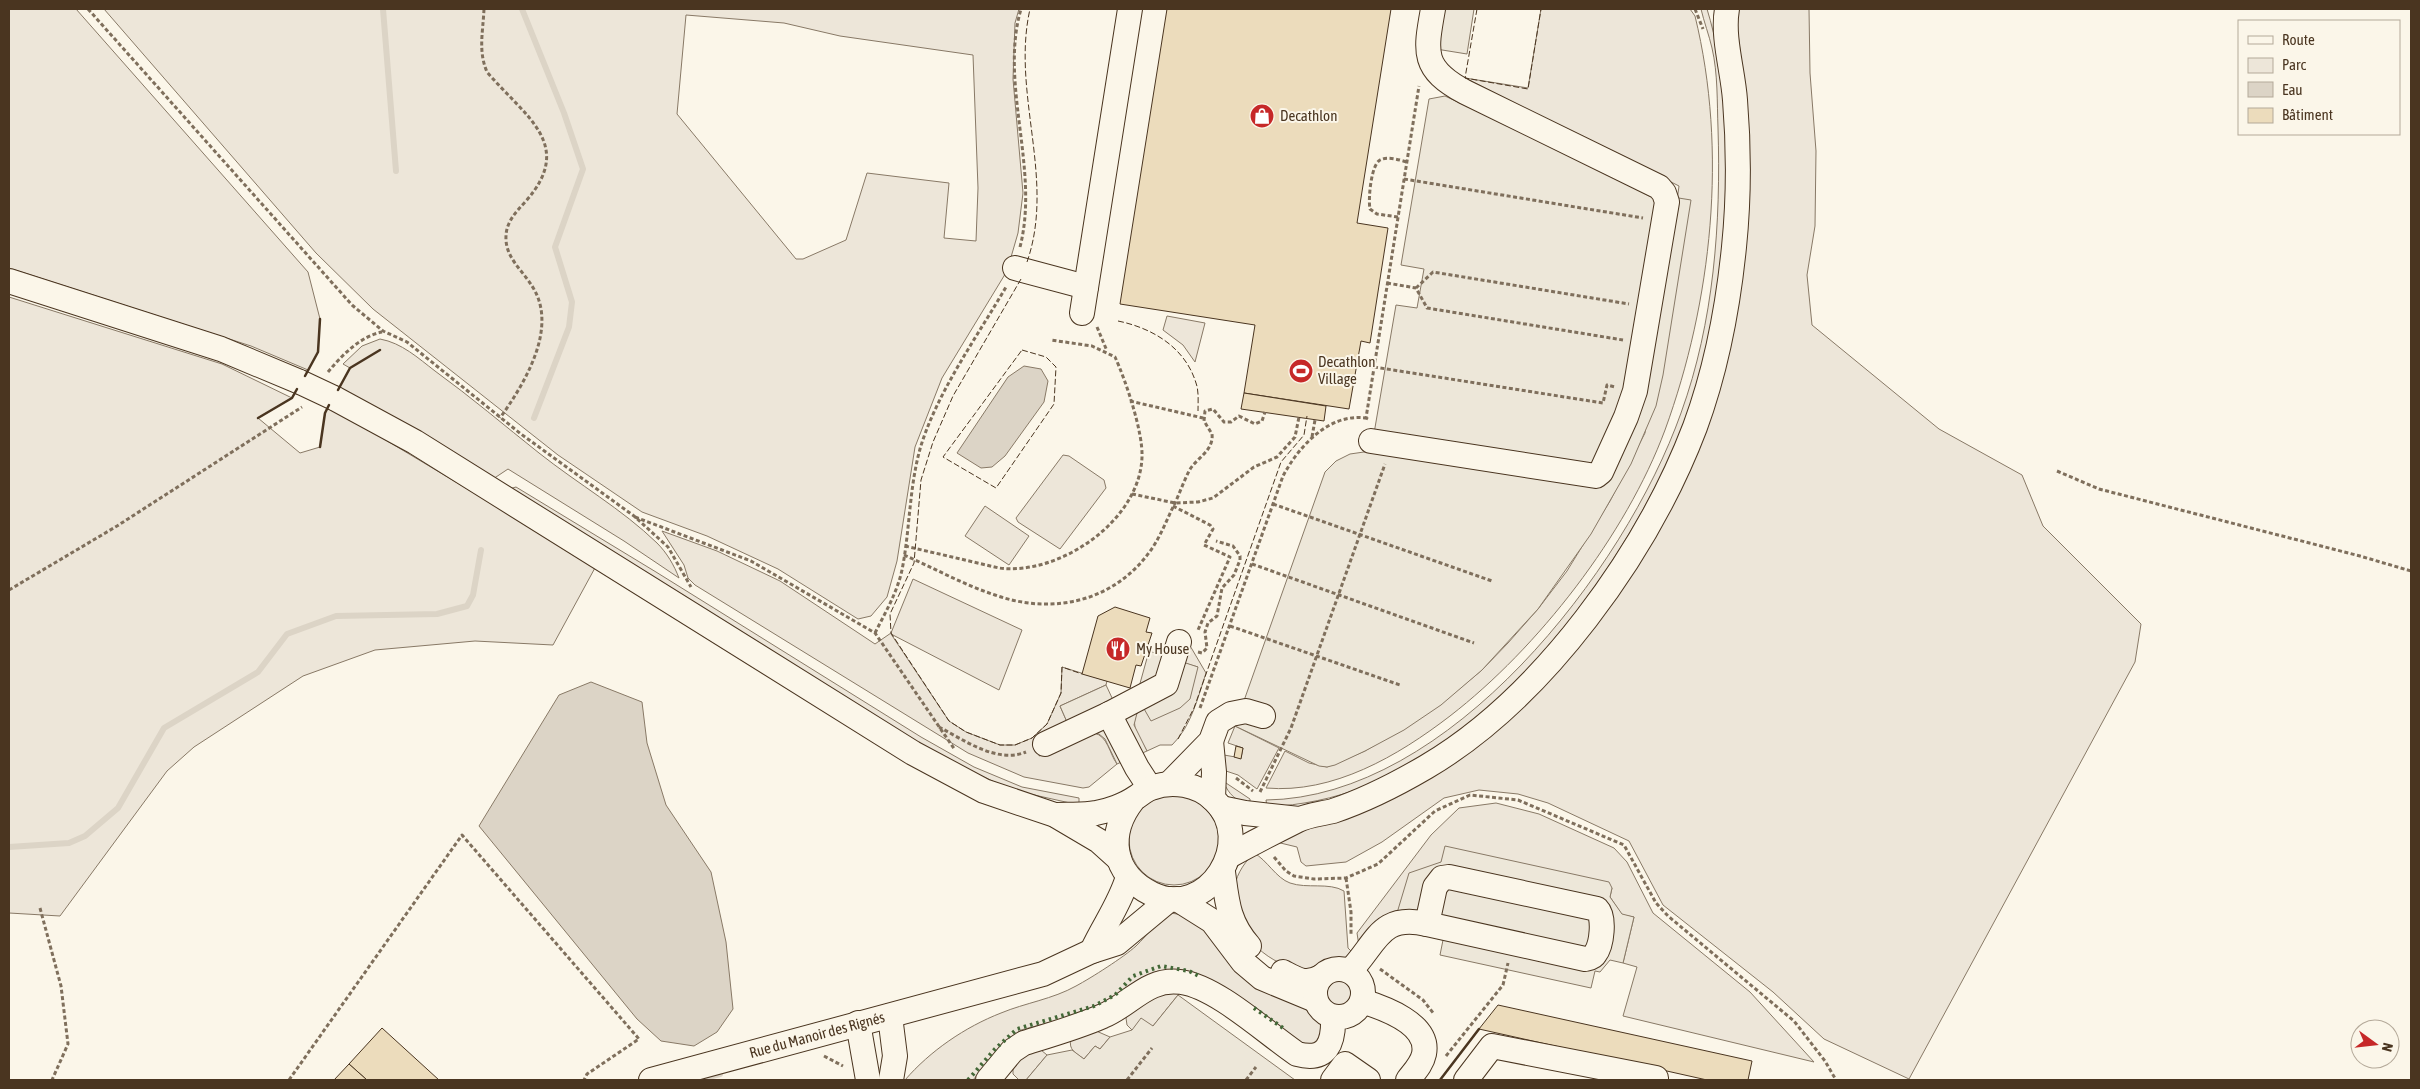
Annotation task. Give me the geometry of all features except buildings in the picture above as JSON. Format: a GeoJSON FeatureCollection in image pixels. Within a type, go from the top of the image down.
{"type":"FeatureCollection","features":[{"type":"Feature","properties":{"kind":"street"},"geometry":{"type":"LineString","coordinates":[[1082,313],[1130,9]]}},
{"type":"Feature","properties":{"kind":"street"},"geometry":{"type":"LineString","coordinates":[[1374,442],[1596,476],[1601,472],[1626,417],[1635,391],[1667,198],[1659,187],[1465,92],[1437,74],[1431,63],[1428,50],[1428,37],[1433,9]]}},
{"type":"Feature","properties":{"kind":"street"},"geometry":{"type":"LineString","coordinates":[[1174,899],[1195,895],[1210,886],[1226,864],[1298,819],[1333,811],[1398,783],[1459,746],[1492,719],[1544,667],[1602,596],[1623,565],[1666,492],[1683,456],[1701,407],[1717,350],[1730,284],[1737,207],[1737,134],[1731,65],[1721,14]]}},
{"type":"Feature","properties":{"kind":"street"},"geometry":{"type":"LineString","coordinates":[[1015,268],[1086,287]]}},
{"type":"Feature","properties":{"kind":"street"},"geometry":{"type":"LineString","coordinates":[[9,281],[221,349],[334,398],[415,442],[913,753],[984,791],[1055,815],[1099,841],[1147,892],[1174,899],[1212,921],[1243,962],[1262,978],[1315,1000]]}},
{"type":"Feature","properties":{"kind":"street"},"geometry":{"type":"LineString","coordinates":[[1045,744],[1109,714],[1166,684],[1190,640]]}},
{"type":"Feature","properties":{"kind":"street"},"geometry":{"type":"LineString","coordinates":[[1264,716],[1246,711],[1232,714],[1218,722],[1211,742],[1217,803],[1230,826],[1226,864],[1228,911],[1235,927],[1259,957],[1274,968],[1300,980],[1310,982],[1334,969],[1357,964],[1375,938],[1386,927],[1405,921],[1427,924],[1585,959],[1592,958],[1596,953],[1603,921],[1602,914],[1597,910],[1450,877],[1442,878],[1435,887],[1427,924]]}},
{"type":"Feature","properties":{"kind":"street"},"geometry":{"type":"LineString","coordinates":[[1109,714],[1137,768],[1151,790]]}},
{"type":"Feature","properties":{"kind":"street"},"geometry":{"type":"LineString","coordinates":[[1092,951],[1102,929],[1122,899],[1123,868],[1116,843],[1118,827],[1123,812],[1211,742]]}},
{"type":"Feature","properties":{"kind":"street"},"geometry":{"type":"LineString","coordinates":[[1055,815],[1096,813],[1151,790],[1193,786],[1217,803],[1246,813],[1298,819]]}},
{"type":"Feature","properties":{"kind":"street","name":"Rue du Manoir des Rignés"},"geometry":{"type":"LineString","coordinates":[[651,1080],[1043,974],[1092,951],[1117,943],[1174,899]]}},
{"type":"Feature","properties":{"kind":"street"},"geometry":{"type":"LineString","coordinates":[[1321,977],[1314,991],[1315,1000],[1319,1008],[1334,1017],[1347,1016],[1354,1012],[1362,1001],[1363,989],[1357,964]]}},
{"type":"Feature","properties":{"kind":"street"},"geometry":{"type":"LineString","coordinates":[[988,1080],[1012,1051],[1024,1043],[1105,1016],[1144,990],[1155,984],[1169,981],[1182,982],[1207,991],[1297,1054],[1306,1057],[1324,1052],[1331,1041],[1334,1017]]}},
{"type":"Feature","properties":{"kind":"street"},"geometry":{"type":"LineString","coordinates":[[1362,1001],[1409,1022],[1420,1032],[1424,1042],[1424,1055],[1414,1073]]}},
{"type":"Feature","properties":{"kind":"street"},"geometry":{"type":"LineString","coordinates":[[890,1016],[895,1056],[891,1080]]}},
{"type":"Feature","properties":{"kind":"street"},"geometry":{"type":"LineString","coordinates":[[858,1024],[868,1080]]}},
{"type":"Feature","properties":{"kind":"street"},"geometry":{"type":"LineString","coordinates":[[1466,1080],[1492,1046],[1656,1078],[1654,1080]]}},
{"type":"Feature","properties":{"kind":"street"},"geometry":{"type":"LineString","coordinates":[[1333,1080],[1345,1064],[1368,1080]]}},
{"type":"Feature","properties":{"kind":"path"},"geometry":{"type":"LineString","coordinates":[[88,9],[352,305],[383,331],[407,342],[500,418],[634,516],[668,547],[692,588]]}},
{"type":"Feature","properties":{"kind":"path"},"geometry":{"type":"LineString","coordinates":[[484,9],[480,48],[482,62],[487,72],[540,133],[548,160],[537,188],[512,216],[507,228],[506,242],[510,253],[518,269],[532,286],[544,317],[537,347],[518,392],[500,418]]}},
{"type":"Feature","properties":{"kind":"path"},"geometry":{"type":"LineString","coordinates":[[875,633],[895,594],[904,555],[913,480],[920,448],[950,383],[1015,268],[1021,243],[1026,206],[1015,47],[1021,9]]}},
{"type":"Feature","properties":{"kind":"path"},"geometry":{"type":"LineString","coordinates":[[1366,418],[1420,89],[1419,80]]}},
{"type":"Feature","properties":{"kind":"path"},"geometry":{"type":"LineString","coordinates":[[1398,217],[1378,214],[1370,209],[1369,201],[1374,167],[1380,160],[1389,158],[1407,162]]}},
{"type":"Feature","properties":{"kind":"path"},"geometry":{"type":"LineString","coordinates":[[1404,179],[1663,221]]}},
{"type":"Feature","properties":{"kind":"path"},"geometry":{"type":"LineString","coordinates":[[1416,288],[1433,272],[1649,308]]}},
{"type":"Feature","properties":{"kind":"path"},"geometry":{"type":"LineString","coordinates":[[1388,283],[1416,288],[1428,308],[1643,344]]}},
{"type":"Feature","properties":{"kind":"path"},"geometry":{"type":"LineString","coordinates":[[339,359],[371,334],[383,331]]}},
{"type":"Feature","properties":{"kind":"path"},"geometry":{"type":"LineString","coordinates":[[905,546],[999,568],[1014,570],[1032,568],[1064,557],[1090,541],[1110,524],[1132,494],[1138,482],[1142,444],[1115,358],[1092,346],[1051,340]]}},
{"type":"Feature","properties":{"kind":"path"},"geometry":{"type":"LineString","coordinates":[[1374,367],[1603,404],[1607,385],[1635,391]]}},
{"type":"Feature","properties":{"kind":"path"},"geometry":{"type":"LineString","coordinates":[[904,555],[994,595],[1014,600],[1046,606],[1081,601],[1103,593],[1132,571],[1152,548],[1190,470],[1212,443],[1212,434],[1203,418],[1130,401]]}},
{"type":"Feature","properties":{"kind":"path"},"geometry":{"type":"LineString","coordinates":[[9,590],[117,526],[302,406]]}},
{"type":"Feature","properties":{"kind":"path"},"geometry":{"type":"LineString","coordinates":[[1203,418],[1205,412],[1213,409],[1224,422],[1230,422],[1239,416],[1255,424],[1262,421],[1265,412]]}},
{"type":"Feature","properties":{"kind":"path"},"geometry":{"type":"LineString","coordinates":[[1132,494],[1174,504],[1198,502],[1213,498],[1254,467],[1277,457],[1295,437],[1299,417]]}},
{"type":"Feature","properties":{"kind":"path"},"geometry":{"type":"LineString","coordinates":[[1198,714],[1273,504],[1290,462],[1312,437],[1334,423],[1366,418],[1374,422],[1374,442],[1385,464],[1286,740],[1259,794]]}},
{"type":"Feature","properties":{"kind":"path"},"geometry":{"type":"LineString","coordinates":[[1312,437],[1315,420]]}},
{"type":"Feature","properties":{"kind":"path"},"geometry":{"type":"LineString","coordinates":[[2057,471],[2099,490],[2360,556],[2411,571]]}},
{"type":"Feature","properties":{"kind":"path"},"geometry":{"type":"LineString","coordinates":[[1174,504],[1174,508],[1210,524],[1213,529],[1204,545],[1230,557],[1190,640],[1200,652],[1205,651],[1207,648],[1205,632],[1208,623],[1217,616],[1222,588],[1234,575],[1240,560],[1240,556],[1233,546],[1216,542]]}},
{"type":"Feature","properties":{"kind":"path"},"geometry":{"type":"LineString","coordinates":[[1273,504],[1492,581]]}},
{"type":"Feature","properties":{"kind":"path"},"geometry":{"type":"LineString","coordinates":[[634,516],[751,561],[875,633],[958,754]]}},
{"type":"Feature","properties":{"kind":"path"},"geometry":{"type":"LineString","coordinates":[[1252,564],[1474,643]]}},
{"type":"Feature","properties":{"kind":"path"},"geometry":{"type":"LineString","coordinates":[[1230,626],[1400,685]]}},
{"type":"Feature","properties":{"kind":"path"},"geometry":{"type":"LineString","coordinates":[[939,727],[987,751],[1006,756],[1020,755],[1045,744]]}},
{"type":"Feature","properties":{"kind":"path"},"geometry":{"type":"LineString","coordinates":[[289,1080],[462,835],[639,1039],[587,1074],[584,1080]]}},
{"type":"Feature","properties":{"kind":"path"},"geometry":{"type":"LineString","coordinates":[[1346,878],[1351,912],[1351,943],[1357,964]]}},
{"type":"Feature","properties":{"kind":"path"},"geometry":{"type":"LineString","coordinates":[[40,908],[61,986],[68,1044],[52,1080]]}},
{"type":"Feature","properties":{"kind":"path"},"geometry":{"type":"LineString","coordinates":[[1414,1073],[1433,1072],[1503,985],[1513,943]]}},
{"type":"Feature","properties":{"kind":"path"},"geometry":{"type":"LineString","coordinates":[[1127,1080],[1152,1048]]}},
{"type":"Feature","properties":{"kind":"path"},"geometry":{"type":"LineString","coordinates":[[1246,1080],[1256,1067]]}},
{"type":"Feature","properties":{"kind":"green space"},"geometry":{"type":"Polygon","coordinates":[[[9,9],[76,9],[308,272],[320,319],[318,352],[308,370],[251,346],[9,268],[9,9]]]}},
{"type":"Feature","properties":{"kind":"green space"},"geometry":{"type":"Polygon","coordinates":[[[104,9],[1019,9],[1015,23],[1013,79],[1023,193],[1018,233],[1007,271],[942,378],[915,447],[897,561],[887,597],[871,616],[858,619],[778,569],[707,536],[642,512],[558,455],[373,309],[316,253],[104,9]],[[686,15],[677,114],[796,259],[803,259],[846,240],[867,173],[949,183],[944,238],[976,241],[978,188],[973,55],[840,36],[784,23],[686,15]]]}},
{"type":"Feature","properties":{"kind":"green space"},"geometry":{"type":"Polygon","coordinates":[[[1541,9],[1690,9],[1695,16],[1705,67],[1711,120],[1710,225],[1704,278],[1694,330],[1681,381],[1665,430],[1648,470],[1603,549],[1576,587],[1546,623],[1483,688],[1430,731],[1387,758],[1364,769],[1316,785],[1266,788],[1285,751],[1309,763],[1327,767],[1365,751],[1441,704],[1482,670],[1538,609],[1567,571],[1610,501],[1645,433],[1679,186],[1465,78],[1528,88],[1541,9]]]}},
{"type":"Feature","properties":{"kind":"green space"},"geometry":{"type":"Polygon","coordinates":[[[1701,9],[1707,9],[1719,58],[1725,110],[1727,165],[1725,221],[1719,277],[1710,332],[1697,383],[1679,439],[1653,491],[1629,534],[1568,622],[1533,663],[1495,701],[1454,735],[1411,764],[1366,786],[1317,801],[1267,807],[1266,800],[1334,789],[1400,761],[1463,718],[1521,665],[1573,604],[1618,540],[1655,475],[1681,413],[1692,379],[1708,308],[1713,272],[1719,164],[1717,88],[1712,48],[1701,9]]]}},
{"type":"Feature","properties":{"kind":"green space"},"geometry":{"type":"Polygon","coordinates":[[[1735,9],[1809,9],[1810,73],[1816,151],[1815,226],[1807,275],[1812,325],[1939,429],[2022,475],[2043,526],[2141,624],[2135,662],[1909,1079],[1824,1039],[1773,992],[1663,905],[1629,841],[1548,803],[1518,794],[1479,790],[1444,798],[1382,842],[1346,862],[1306,866],[1301,862],[1297,847],[1272,841],[1359,812],[1499,726],[1697,450],[1748,117],[1735,9]]]}},
{"type":"Feature","properties":{"kind":"green space"},"geometry":{"type":"Polygon","coordinates":[[[9,297],[222,364],[292,398],[258,418],[300,453],[320,447],[325,413],[329,406],[596,566],[553,645],[475,641],[375,650],[303,676],[194,747],[167,771],[60,916],[9,913],[9,297]]]}},
{"type":"Feature","properties":{"kind":"green space"},"geometry":{"type":"Polygon","coordinates":[[[1167,316],[1205,323],[1195,362],[1183,345],[1163,330],[1167,316]]]}},
{"type":"Feature","properties":{"kind":"green space"},"geometry":{"type":"Polygon","coordinates":[[[380,339],[403,347],[416,356],[554,464],[629,519],[661,547],[670,559],[679,578],[624,541],[508,469],[493,479],[398,419],[339,388],[350,368],[343,364],[362,346],[380,339]]]}},
{"type":"Feature","properties":{"kind":"green space"},"geometry":{"type":"Polygon","coordinates":[[[1063,455],[1069,456],[1104,480],[1106,488],[1060,549],[1018,522],[1016,518],[1063,455]]]}},
{"type":"Feature","properties":{"kind":"green space"},"geometry":{"type":"Polygon","coordinates":[[[516,487],[921,737],[974,767],[1022,787],[1079,798],[1079,805],[1012,790],[936,755],[509,489],[516,487]]]}},
{"type":"Feature","properties":{"kind":"green space"},"geometry":{"type":"Polygon","coordinates":[[[985,506],[1029,536],[1009,565],[965,536],[985,506]]]}},
{"type":"Feature","properties":{"kind":"green space"},"geometry":{"type":"Polygon","coordinates":[[[662,531],[717,551],[780,581],[875,644],[891,633],[913,579],[1022,630],[999,690],[891,634],[949,721],[966,732],[1000,745],[1015,745],[1032,738],[1047,724],[1061,693],[1062,667],[1107,681],[1106,685],[1060,706],[1067,722],[1039,755],[1094,733],[1105,741],[1117,764],[1089,787],[1083,788],[1024,777],[968,753],[695,585],[688,578],[684,565],[662,531]]]}},
{"type":"Feature","properties":{"kind":"green space"},"geometry":{"type":"Polygon","coordinates":[[[1189,644],[1206,673],[1193,711],[1184,730],[1172,745],[1160,745],[1147,751],[1136,731],[1135,718],[1138,712],[1153,698],[1198,667],[1184,663],[1189,644]]]}},
{"type":"Feature","properties":{"kind":"green space"},"geometry":{"type":"Polygon","coordinates":[[[1235,726],[1279,748],[1257,789],[1238,775],[1223,770],[1224,755],[1241,758],[1243,748],[1228,743],[1235,726]]]}},
{"type":"Feature","properties":{"kind":"green space"},"geometry":{"type":"Polygon","coordinates":[[[1223,781],[1250,799],[1250,805],[1234,797],[1223,781]]]}},
{"type":"Feature","properties":{"kind":"green space"},"geometry":{"type":"Polygon","coordinates":[[[1174,795],[1191,799],[1206,808],[1215,823],[1219,840],[1215,857],[1206,872],[1191,881],[1174,885],[1157,881],[1142,872],[1133,857],[1129,840],[1133,823],[1142,808],[1157,799],[1174,795]]]}},
{"type":"Feature","properties":{"kind":"green space"},"geometry":{"type":"Polygon","coordinates":[[[1496,803],[1539,814],[1614,848],[1627,862],[1653,913],[1750,992],[1814,1062],[1623,1016],[1637,967],[1623,963],[1634,917],[1622,915],[1610,897],[1612,888],[1441,862],[1397,913],[1392,913],[1368,930],[1359,946],[1357,933],[1431,835],[1459,808],[1496,803]]]}},
{"type":"Feature","properties":{"kind":"green space"},"geometry":{"type":"Polygon","coordinates":[[[1254,853],[1285,881],[1304,886],[1338,888],[1344,891],[1348,948],[1354,954],[1343,959],[1330,959],[1305,973],[1274,960],[1256,946],[1241,921],[1234,901],[1236,881],[1246,862],[1254,853]]]}},
{"type":"Feature","properties":{"kind":"green space"},"geometry":{"type":"Polygon","coordinates":[[[1171,913],[1189,916],[1307,1005],[1319,1018],[1323,1034],[1313,1046],[1300,1045],[1186,973],[1158,971],[1136,981],[1110,1003],[1085,1013],[1021,1030],[1001,1047],[973,1080],[905,1080],[925,1059],[974,1025],[1010,1010],[1048,998],[1098,973],[1131,951],[1157,923],[1171,913]]]}},
{"type":"Feature","properties":{"kind":"green space"},"geometry":{"type":"Polygon","coordinates":[[[1341,977],[1352,981],[1356,992],[1352,1003],[1341,1007],[1330,1003],[1326,992],[1330,981],[1341,977]]]}},
{"type":"Feature","properties":{"kind":"green space"},"geometry":{"type":"Polygon","coordinates":[[[1182,990],[1153,1026],[1132,1030],[1127,1025],[1126,1018],[1136,1005],[1150,998],[1182,990]]]}},
{"type":"Feature","properties":{"kind":"green space"},"geometry":{"type":"Polygon","coordinates":[[[1094,1030],[1110,1037],[1100,1049],[1095,1046],[1084,1059],[1072,1049],[1071,1039],[1094,1030]]]}},
{"type":"Feature","properties":{"kind":"green space"},"geometry":{"type":"Polygon","coordinates":[[[1041,1050],[1047,1055],[1026,1080],[1019,1080],[1013,1074],[1013,1065],[1023,1055],[1041,1050]]]}},
{"type":"Feature","properties":{"kind":"shaded area"},"geometry":{"type":"Polygon","coordinates":[[[1443,9],[1474,9],[1467,54],[1436,49],[1443,9]]]}},
{"type":"Feature","properties":{"kind":"shaded area"},"geometry":{"type":"Polygon","coordinates":[[[1445,96],[1654,194],[1691,200],[1663,375],[1656,406],[1631,464],[1591,534],[1538,609],[1482,670],[1441,705],[1404,730],[1365,751],[1335,765],[1319,766],[1235,726],[1325,472],[1336,461],[1350,454],[1371,451],[1396,305],[1417,308],[1424,269],[1401,265],[1429,99],[1445,96]]]}},
{"type":"Feature","properties":{"kind":"shaded area"},"geometry":{"type":"Polygon","coordinates":[[[1149,651],[1198,667],[1190,699],[1180,708],[1151,721],[1143,707],[1137,713],[1134,725],[1147,751],[1117,764],[1105,739],[1099,734],[1094,733],[1039,756],[1045,732],[1067,722],[1060,706],[1106,685],[1113,700],[1139,687],[1149,651]]]}},
{"type":"Feature","properties":{"kind":"shaded area"},"geometry":{"type":"Polygon","coordinates":[[[1445,846],[1609,882],[1612,888],[1610,897],[1622,914],[1634,917],[1623,963],[1610,960],[1600,972],[1595,971],[1591,988],[1440,955],[1443,940],[1407,931],[1397,913],[1409,873],[1441,862],[1445,846]]]}},
{"type":"Feature","properties":{"kind":"shaded area"},"geometry":{"type":"Polygon","coordinates":[[[1178,995],[1295,1080],[1026,1080],[1047,1055],[1072,1050],[1084,1059],[1095,1046],[1100,1049],[1110,1037],[1132,1030],[1141,1018],[1153,1026],[1178,995]]]}},
{"type":"Feature","properties":{"kind":"water"},"geometry":{"type":"Polygon","coordinates":[[[1024,366],[1041,369],[1048,381],[1044,402],[1005,456],[992,467],[981,468],[957,453],[1008,377],[1024,366]]]}},
{"type":"Feature","properties":{"kind":"water"},"geometry":{"type":"Polygon","coordinates":[[[591,682],[642,702],[647,743],[666,805],[711,872],[726,942],[733,1009],[717,1032],[694,1046],[661,1041],[637,1019],[479,826],[559,695],[591,682]]]}},
{"type":"Feature","properties":{"kind":"waterway"},"geometry":{"type":"LineString","coordinates":[[383,9],[396,171]]}},
{"type":"Feature","properties":{"kind":"waterway"},"geometry":{"type":"LineString","coordinates":[[522,9],[564,113],[583,169],[555,247],[572,302],[569,327],[534,418]]}},
{"type":"Feature","properties":{"kind":"waterway"},"geometry":{"type":"LineString","coordinates":[[9,847],[69,843],[85,836],[118,808],[164,728],[258,672],[287,634],[336,616],[437,614],[467,606],[473,595],[481,550]]}},
{"type":"Feature","properties":{"kind":"waterway"},"geometry":{"type":"LineString","coordinates":[[697,1080],[720,1074]]}},
{"type":"Feature","properties":{"kind":"hedge"},"geometry":{"type":"LineString","coordinates":[[968,1080],[995,1049],[1017,1029],[1094,1006],[1115,995],[1133,976],[1161,966],[1189,971],[1199,976]]}},
{"type":"Feature","properties":{"kind":"hedge"},"geometry":{"type":"LineString","coordinates":[[1254,1008],[1283,1028]]}},
{"type":"Feature","properties":{"kind":"fence"},"geometry":{"type":"LineString","coordinates":[[1027,262],[1035,231],[1037,199],[1036,168],[1026,72],[1026,41],[1030,9]]}},
{"type":"Feature","properties":{"kind":"fence"},"geometry":{"type":"LineString","coordinates":[[1477,9],[1465,78],[1528,89],[1541,9]]}},
{"type":"Feature","properties":{"kind":"fence"},"geometry":{"type":"LineString","coordinates":[[1021,279],[953,396],[933,442],[921,480],[914,563],[890,614],[891,633],[949,721],[966,732],[1000,745],[1015,745],[1032,738],[1047,724],[1061,693],[1062,667],[1082,674]]}},
{"type":"Feature","properties":{"kind":"fence"},"geometry":{"type":"LineString","coordinates":[[1118,321],[1155,334],[1166,341],[1184,359],[1196,383],[1198,411]]}},
{"type":"Feature","properties":{"kind":"fence"},"geometry":{"type":"LineString","coordinates":[[1022,350],[1046,357],[1056,367],[1054,404],[996,488],[943,457],[1022,350]]}},
{"type":"Feature","properties":{"kind":"fence"},"geometry":{"type":"LineString","coordinates":[[1178,739],[1194,708],[1281,462],[1304,435],[1307,416]]}},
{"type":"Feature","properties":{"kind":"wall"},"geometry":{"type":"LineString","coordinates":[[305,376],[318,352],[320,319]]}},
{"type":"Feature","properties":{"kind":"wall"},"geometry":{"type":"LineString","coordinates":[[338,390],[350,368],[380,350]]}},
{"type":"Feature","properties":{"kind":"wall"},"geometry":{"type":"LineString","coordinates":[[258,418],[292,398],[297,389]]}},
{"type":"Feature","properties":{"kind":"wall"},"geometry":{"type":"LineString","coordinates":[[320,447],[325,413],[329,405]]}},
{"type":"Feature","properties":{"kind":"wall"},"geometry":{"type":"LineString","coordinates":[[1440,1080],[1479,1029]]}},
{"type":"Feature","properties":{"kind":"place","name":"Decathlon"},"geometry":{"type":"Point","coordinates":[1262,116]}},
{"type":"Feature","properties":{"kind":"place","name":"Decathlon Village"},"geometry":{"type":"Point","coordinates":[1301,371]}},
{"type":"Feature","properties":{"kind":"place","name":"My House"},"geometry":{"type":"Point","coordinates":[1118,649]}}]}
